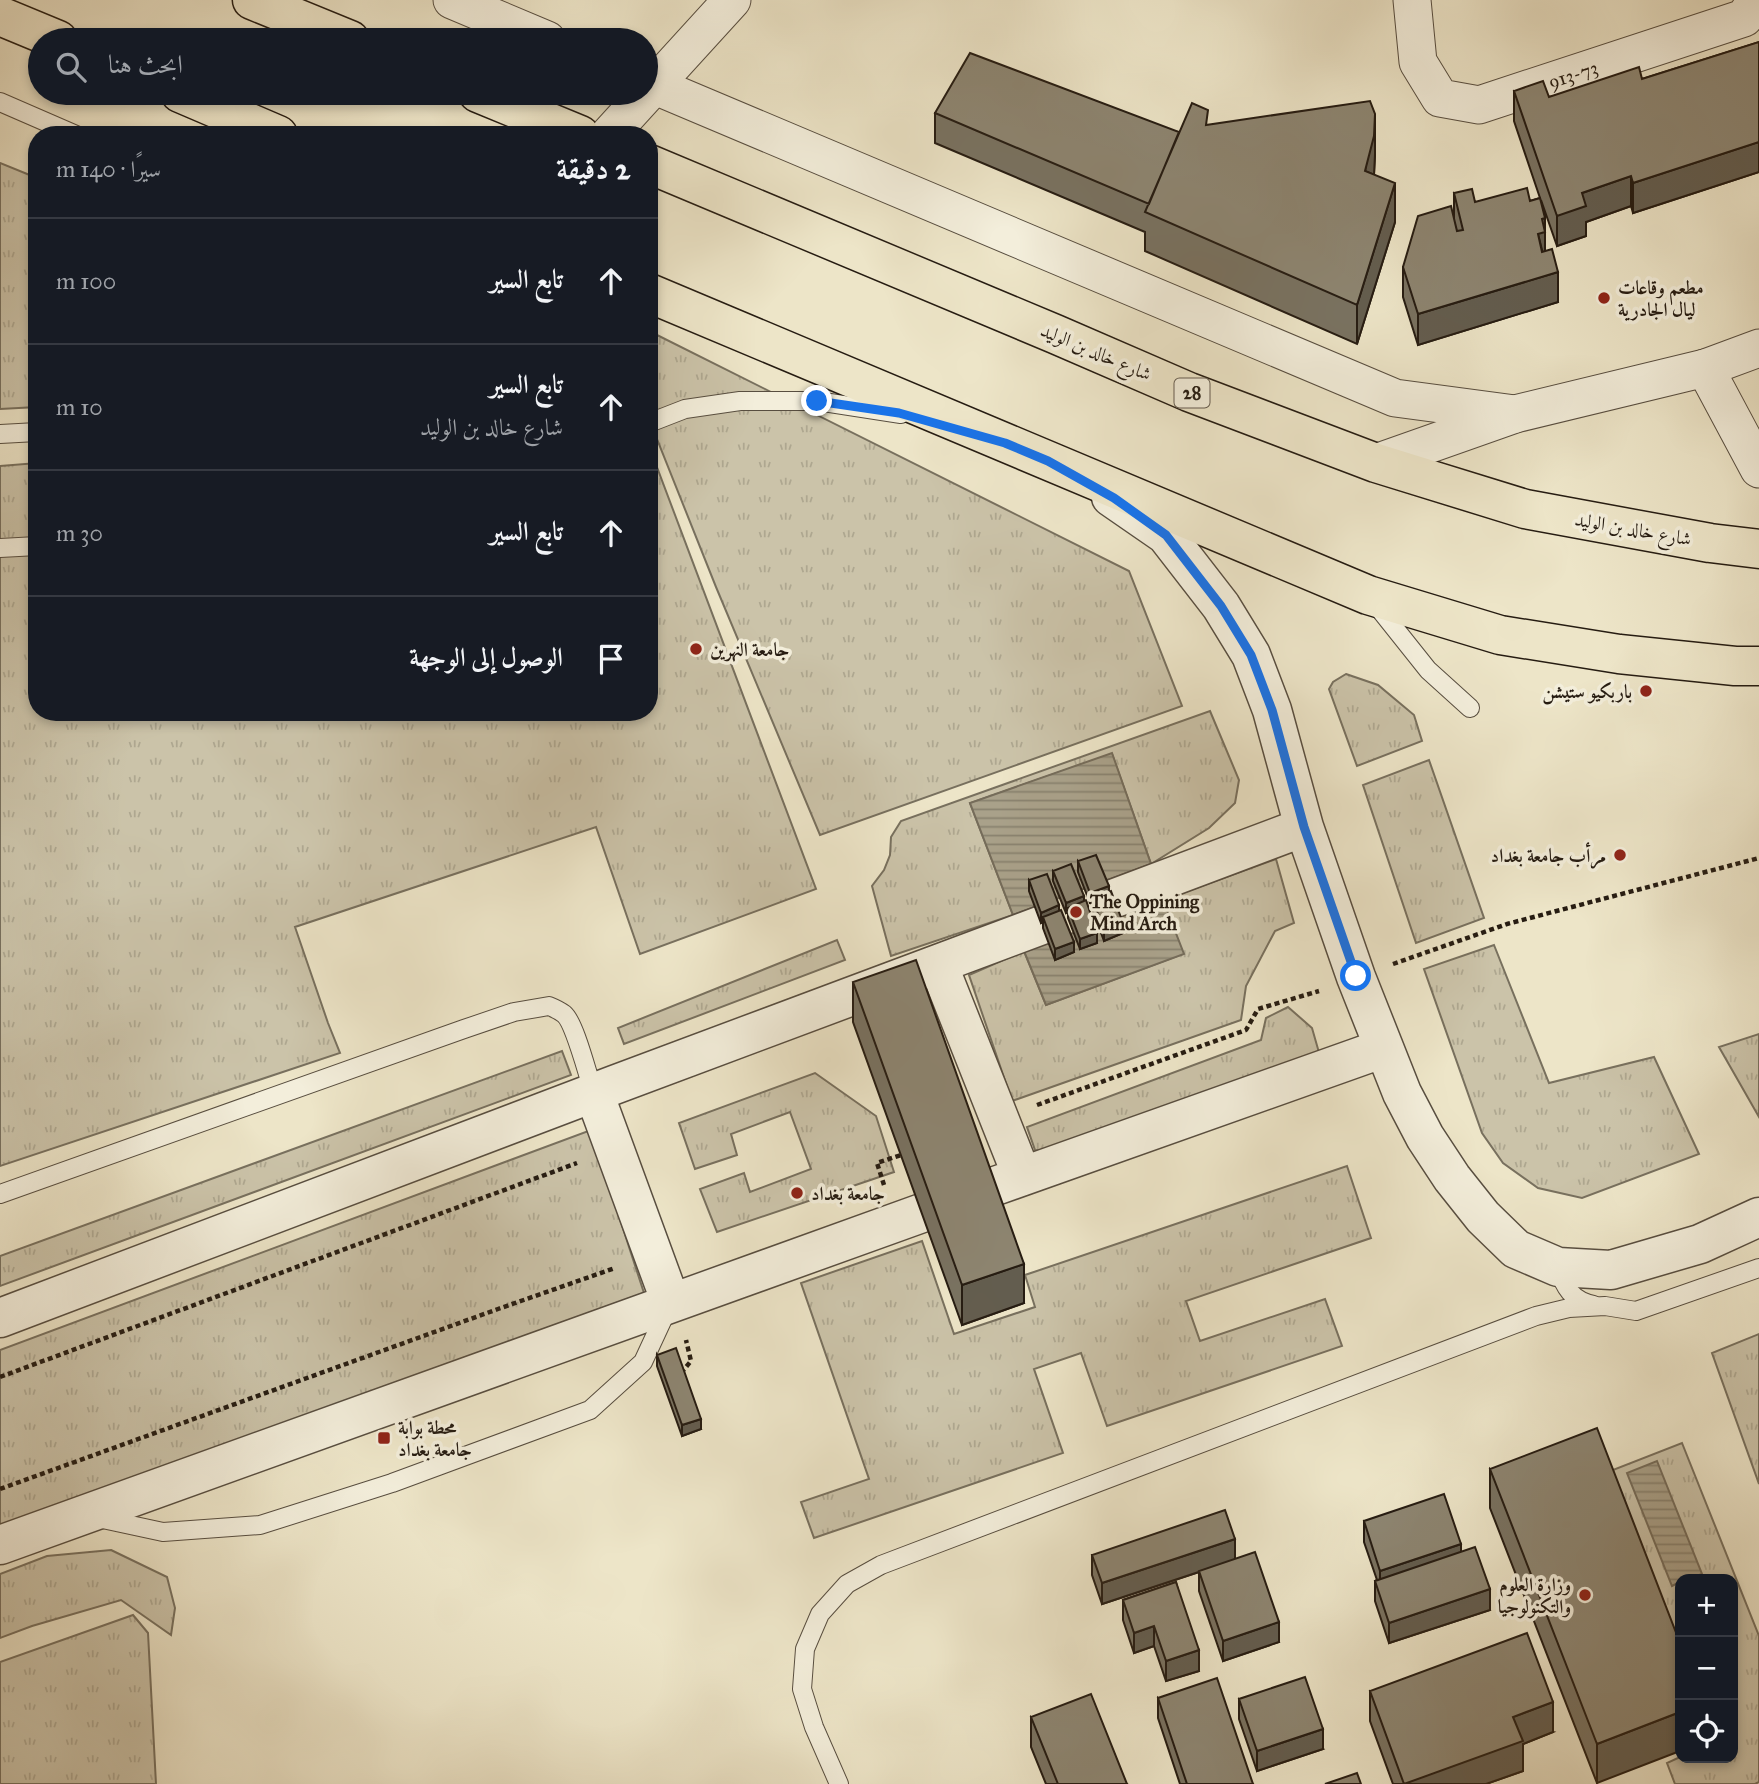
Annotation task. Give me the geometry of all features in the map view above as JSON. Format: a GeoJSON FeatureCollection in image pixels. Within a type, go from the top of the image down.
{"type":"FeatureCollection","features":[{"type":"Feature","properties":{"kind":"main road"},"geometry":{"type":"LineString","coordinates":[[252,0],[321,28]]}},
{"type":"Feature","properties":{"kind":"main road"},"geometry":{"type":"LineString","coordinates":[[0,16],[29,28]]}},
{"type":"Feature","properties":{"kind":"main road"},"geometry":{"type":"LineString","coordinates":[[208,105],[257,126]]}},
{"type":"Feature","properties":{"kind":"main road"},"geometry":{"type":"LineString","coordinates":[[507,105],[558,126]]}},
{"type":"Feature","properties":{"kind":"main road","name":"شارع خالد بن الوليد"},"geometry":{"type":"LineString","coordinates":[[658,168],[1189,392],[1376,463],[1525,509],[1710,543],[1759,549]]}},
{"type":"Feature","properties":{"kind":"main road"},"geometry":{"type":"LineString","coordinates":[[658,297],[1368,595],[1500,635],[1619,654],[1759,666]]}},
{"type":"Feature","properties":{"kind":"street"},"geometry":{"type":"LineString","coordinates":[[452,0],[518,28]]}},
{"type":"Feature","properties":{"kind":"street"},"geometry":{"type":"LineString","coordinates":[[658,75],[732,0]]}},
{"type":"Feature","properties":{"kind":"street","name":"913-73"},"geometry":{"type":"LineString","coordinates":[[1412,0],[1418,62],[1440,98],[1479,106],[1744,18],[1757,0]]}},
{"type":"Feature","properties":{"kind":"street"},"geometry":{"type":"LineString","coordinates":[[658,86],[1395,398],[1515,414]]}},
{"type":"Feature","properties":{"kind":"street"},"geometry":{"type":"LineString","coordinates":[[616,126],[633,105]]}},
{"type":"Feature","properties":{"kind":"street"},"geometry":{"type":"LineString","coordinates":[[1376,463],[1515,414],[1705,368],[1759,348]]}},
{"type":"Feature","properties":{"kind":"street"},"geometry":{"type":"LineString","coordinates":[[1705,368],[1759,469]]}},
{"type":"Feature","properties":{"kind":"street"},"geometry":{"type":"LineString","coordinates":[[1048,461],[1114,498],[1166,535],[1221,606],[1251,655],[1272,710],[1304,827],[1356,976],[1402,1094],[1425,1137],[1452,1178],[1483,1217],[1516,1249],[1558,1267],[1611,1270],[1750,1228]]}},
{"type":"Feature","properties":{"kind":"street"},"geometry":{"type":"LineString","coordinates":[[1110,900],[1304,827]]}},
{"type":"Feature","properties":{"kind":"street"},"geometry":{"type":"LineString","coordinates":[[0,1318],[1042,925]]}},
{"type":"Feature","properties":{"kind":"street"},"geometry":{"type":"LineString","coordinates":[[938,964],[1022,1176]]}},
{"type":"Feature","properties":{"kind":"street"},"geometry":{"type":"LineString","coordinates":[[984,1190],[1384,1048]]}},
{"type":"Feature","properties":{"kind":"street"},"geometry":{"type":"LineString","coordinates":[[594,1093],[671,1303]]}},
{"type":"Feature","properties":{"kind":"street"},"geometry":{"type":"LineString","coordinates":[[0,1545],[922,1213]]}},
{"type":"Feature","properties":{"kind":"lane"},"geometry":{"type":"LineString","coordinates":[[0,102],[55,126]]}},
{"type":"Feature","properties":{"kind":"lane"},"geometry":{"type":"LineString","coordinates":[[658,420],[685,409],[740,401],[817,401],[899,413],[1005,443]]}},
{"type":"Feature","properties":{"kind":"lane"},"geometry":{"type":"LineString","coordinates":[[0,434],[28,432]]}},
{"type":"Feature","properties":{"kind":"lane"},"geometry":{"type":"LineString","coordinates":[[0,548],[28,546]]}},
{"type":"Feature","properties":{"kind":"lane"},"geometry":{"type":"LineString","coordinates":[[1368,595],[1428,670],[1470,708]]}},
{"type":"Feature","properties":{"kind":"lane"},"geometry":{"type":"LineString","coordinates":[[0,1194],[514,1012],[549,1006],[566,1015],[575,1030],[594,1093]]}},
{"type":"Feature","properties":{"kind":"lane"},"geometry":{"type":"LineString","coordinates":[[1558,1267],[1563,1283],[1574,1296],[1588,1304],[1636,1311],[1759,1268]]}},
{"type":"Feature","properties":{"kind":"lane"},"geometry":{"type":"LineString","coordinates":[[84,1515],[163,1532],[260,1525],[392,1483],[590,1410],[643,1362],[671,1303]]}},
{"type":"Feature","properties":{"kind":"lane"},"geometry":{"type":"LineString","coordinates":[[839,1784],[814,1727],[802,1689],[805,1650],[810,1637],[820,1614],[847,1584],[881,1565],[1505,1326],[1569,1308],[1605,1306]]}},
{"type":"Feature","properties":{"kind":"path"},"geometry":{"type":"LineString","coordinates":[[0,1377],[584,1160]]}},
{"type":"Feature","properties":{"kind":"path"},"geometry":{"type":"LineString","coordinates":[[0,1489],[621,1266]]}},
{"type":"Feature","properties":{"kind":"green space"},"geometry":{"type":"Polygon","coordinates":[[[0,163],[28,174],[28,407],[0,409],[0,163]]]}},
{"type":"Feature","properties":{"kind":"green space"},"geometry":{"type":"Polygon","coordinates":[[[658,336],[1129,571],[1182,706],[820,835],[658,442],[658,336]]]}},
{"type":"Feature","properties":{"kind":"green space","name":"جامعة النهرين"},"geometry":{"type":"Polygon","coordinates":[[[28,464],[28,721],[658,721],[658,470],[816,889],[640,954],[596,827],[295,927],[340,1053],[0,1166],[0,466],[28,464]]]}},
{"type":"Feature","properties":{"kind":"green space"},"geometry":{"type":"Polygon","coordinates":[[[1346,674],[1378,685],[1414,715],[1422,741],[1357,766],[1329,689],[1333,682],[1346,674]]]}},
{"type":"Feature","properties":{"kind":"green space"},"geometry":{"type":"Polygon","coordinates":[[[1210,711],[1239,780],[1235,803],[1209,828],[1151,864],[1112,754],[970,803],[1013,915],[891,956],[872,886],[884,870],[890,855],[891,837],[901,821],[1210,711]]]}},
{"type":"Feature","properties":{"kind":"green space"},"geometry":{"type":"Polygon","coordinates":[[[1429,760],[1484,918],[1416,943],[1363,785],[1429,760]]]}},
{"type":"Feature","properties":{"kind":"green space"},"geometry":{"type":"Polygon","coordinates":[[[1276,859],[1294,923],[1275,931],[1246,986],[1241,1020],[1012,1101],[969,975],[1024,951],[1046,1005],[1183,954],[1163,900],[1276,859]]]}},
{"type":"Feature","properties":{"kind":"green space"},"geometry":{"type":"Polygon","coordinates":[[[837,940],[845,960],[624,1044],[618,1028],[837,940]]]}},
{"type":"Feature","properties":{"kind":"green space"},"geometry":{"type":"Polygon","coordinates":[[[1494,945],[1549,1083],[1654,1057],[1699,1154],[1582,1198],[1538,1188],[1503,1163],[1482,1133],[1424,969],[1494,945]]]}},
{"type":"Feature","properties":{"kind":"green space"},"geometry":{"type":"Polygon","coordinates":[[[1288,1007],[1312,1028],[1320,1056],[1050,1151],[1035,1150],[1027,1127],[1261,1040],[1266,1018],[1288,1007]]]}},
{"type":"Feature","properties":{"kind":"green space"},"geometry":{"type":"Polygon","coordinates":[[[1759,1034],[1759,1117],[1719,1047],[1759,1034]]]}},
{"type":"Feature","properties":{"kind":"green space"},"geometry":{"type":"Polygon","coordinates":[[[562,1051],[571,1075],[0,1286],[0,1256],[562,1051]]]}},
{"type":"Feature","properties":{"kind":"green space"},"geometry":{"type":"Polygon","coordinates":[[[815,1073],[876,1116],[894,1172],[717,1232],[700,1189],[744,1173],[750,1192],[811,1169],[790,1112],[731,1134],[737,1155],[695,1169],[679,1123],[815,1073]]]}},
{"type":"Feature","properties":{"kind":"green space"},"geometry":{"type":"Polygon","coordinates":[[[591,1130],[644,1293],[0,1526],[0,1350],[591,1130]]]}},
{"type":"Feature","properties":{"kind":"green space"},"geometry":{"type":"Polygon","coordinates":[[[1347,1166],[1371,1238],[1186,1301],[1200,1341],[1325,1299],[1342,1346],[1107,1426],[1081,1353],[1034,1369],[1063,1453],[814,1538],[801,1502],[869,1479],[801,1283],[922,1241],[954,1334],[1035,1307],[1025,1275],[1347,1166]]]}},
{"type":"Feature","properties":{"kind":"green space"},"geometry":{"type":"Polygon","coordinates":[[[1759,1334],[1759,1484],[1712,1353],[1759,1334]]]}},
{"type":"Feature","properties":{"kind":"green space"},"geometry":{"type":"Polygon","coordinates":[[[1682,1443],[1734,1574],[1675,1574],[1675,1663],[1600,1475],[1682,1443]]]}},
{"type":"Feature","properties":{"kind":"green space"},"geometry":{"type":"Polygon","coordinates":[[[111,1550],[167,1577],[175,1608],[171,1635],[121,1600],[0,1638],[0,1574],[47,1556],[111,1550]]]}},
{"type":"Feature","properties":{"kind":"green space"},"geometry":{"type":"Polygon","coordinates":[[[1738,1583],[1759,1636],[1759,1782],[1675,1784],[1667,1763],[1675,1759],[1675,1763],[1738,1763],[1738,1583]]]}},
{"type":"Feature","properties":{"kind":"green space"},"geometry":{"type":"Polygon","coordinates":[[[133,1615],[148,1633],[156,1784],[0,1784],[0,1662],[133,1615]]]}},
{"type":"Feature","properties":{"kind":"shaded area"},"geometry":{"type":"Polygon","coordinates":[[[1112,753],[1151,864],[1013,915],[970,803],[1112,753]]]}},
{"type":"Feature","properties":{"kind":"shaded area"},"geometry":{"type":"Polygon","coordinates":[[[1163,900],[1184,954],[1046,1005],[1024,951],[1163,900]]]}},
{"type":"Feature","properties":{"kind":"shaded area"},"geometry":{"type":"Polygon","coordinates":[[[1657,1461],[1702,1574],[1675,1574],[1675,1584],[1672,1586],[1627,1473],[1657,1461]]]}},
{"type":"Feature","properties":{"kind":"building"},"geometry":{"type":"Polygon","coordinates":[[[1759,42],[1759,142],[1633,183],[1631,176],[1582,193],[1586,206],[1557,216],[1514,91],[1543,81],[1549,97],[1639,67],[1642,79],[1759,42]]]}},
{"type":"Feature","properties":{"kind":"building"},"geometry":{"type":"Polygon","coordinates":[[[970,53],[1179,132],[1149,204],[935,113],[970,53]]]}},
{"type":"Feature","properties":{"kind":"building"},"geometry":{"type":"Polygon","coordinates":[[[1370,101],[1375,114],[1374,136],[1365,171],[1395,183],[1357,305],[1145,212],[1192,103],[1208,110],[1206,125],[1370,101]]]}},
{"type":"Feature","properties":{"kind":"building"},"geometry":{"type":"Polygon","coordinates":[[[1527,188],[1530,201],[1540,198],[1545,218],[1542,219],[1545,232],[1538,234],[1542,252],[1552,249],[1558,272],[1418,314],[1403,267],[1418,216],[1451,206],[1457,231],[1463,230],[1454,193],[1472,189],[1475,202],[1527,188]]]}},
{"type":"Feature","properties":{"kind":"building"},"geometry":{"type":"Polygon","coordinates":[[[1096,855],[1109,886],[1090,893],[1078,861],[1096,855]]]}},
{"type":"Feature","properties":{"kind":"building"},"geometry":{"type":"Polygon","coordinates":[[[1071,864],[1084,896],[1066,903],[1053,871],[1071,864]]]}},
{"type":"Feature","properties":{"kind":"building"},"geometry":{"type":"Polygon","coordinates":[[[1047,874],[1059,905],[1041,913],[1029,880],[1047,874]]]}},
{"type":"Feature","properties":{"kind":"building"},"geometry":{"type":"Polygon","coordinates":[[[1111,891],[1123,923],[1104,930],[1092,898],[1111,891]]]}},
{"type":"Feature","properties":{"kind":"building"},"geometry":{"type":"Polygon","coordinates":[[[1086,900],[1097,933],[1080,939],[1068,908],[1086,900]]]}},
{"type":"Feature","properties":{"kind":"building"},"geometry":{"type":"Polygon","coordinates":[[[1061,910],[1074,942],[1055,949],[1043,917],[1061,910]]]}},
{"type":"Feature","properties":{"kind":"building"},"geometry":{"type":"Polygon","coordinates":[[[916,960],[1024,1264],[962,1285],[853,982],[916,960]]]}},
{"type":"Feature","properties":{"kind":"building"},"geometry":{"type":"Polygon","coordinates":[[[676,1348],[701,1419],[682,1425],[657,1355],[676,1348]]]}},
{"type":"Feature","properties":{"kind":"building","name":"وزارة العلوم والتكنولوجيا"},"geometry":{"type":"Polygon","coordinates":[[[1597,1428],[1675,1630],[1675,1714],[1597,1744],[1490,1469],[1597,1428]]]}},
{"type":"Feature","properties":{"kind":"building"},"geometry":{"type":"Polygon","coordinates":[[[1444,1494],[1461,1544],[1380,1571],[1364,1521],[1444,1494]]]}},
{"type":"Feature","properties":{"kind":"building"},"geometry":{"type":"Polygon","coordinates":[[[1225,1510],[1235,1539],[1102,1583],[1092,1555],[1225,1510]]]}},
{"type":"Feature","properties":{"kind":"building"},"geometry":{"type":"Polygon","coordinates":[[[1475,1547],[1490,1589],[1389,1623],[1375,1581],[1475,1547]]]}},
{"type":"Feature","properties":{"kind":"building"},"geometry":{"type":"Polygon","coordinates":[[[1255,1552],[1279,1622],[1223,1641],[1199,1571],[1255,1552]]]}},
{"type":"Feature","properties":{"kind":"building"},"geometry":{"type":"Polygon","coordinates":[[[1176,1582],[1199,1650],[1166,1661],[1154,1626],[1134,1633],[1123,1600],[1176,1582]]]}},
{"type":"Feature","properties":{"kind":"building"},"geometry":{"type":"Polygon","coordinates":[[[1527,1633],[1553,1702],[1513,1717],[1523,1741],[1404,1784],[1370,1691],[1527,1633]]]}},
{"type":"Feature","properties":{"kind":"building"},"geometry":{"type":"Polygon","coordinates":[[[1305,1677],[1323,1729],[1257,1751],[1239,1699],[1305,1677]]]}},
{"type":"Feature","properties":{"kind":"building"},"geometry":{"type":"Polygon","coordinates":[[[1217,1678],[1253,1784],[1187,1784],[1158,1698],[1217,1678]]]}},
{"type":"Feature","properties":{"kind":"building"},"geometry":{"type":"Polygon","coordinates":[[[1091,1694],[1127,1784],[1058,1784],[1031,1717],[1091,1694]]]}},
{"type":"Feature","properties":{"kind":"building"},"geometry":{"type":"Polygon","coordinates":[[[1357,1773],[1361,1784],[1325,1784],[1357,1773]]]}},
{"type":"Feature","properties":{"kind":"place","name":"مطعم وقاعات ليال الجادرية"},"geometry":{"type":"Point","coordinates":[1604,298]}},
{"type":"Feature","properties":{"kind":"place","name":"جامعة النهرين"},"geometry":{"type":"Point","coordinates":[696,649]}},
{"type":"Feature","properties":{"kind":"place","name":"باربكيو ستيشن"},"geometry":{"type":"Point","coordinates":[1646,691]}},
{"type":"Feature","properties":{"kind":"place","name":"مرأب جامعة بغداد"},"geometry":{"type":"Point","coordinates":[1620,855]}},
{"type":"Feature","properties":{"kind":"place","name":"The Oppining Mind Arch"},"geometry":{"type":"Point","coordinates":[1076,912]}},
{"type":"Feature","properties":{"kind":"place","name":"جامعة بغداد"},"geometry":{"type":"Point","coordinates":[797,1193]}},
{"type":"Feature","properties":{"kind":"place","name":"محطة بوابة جامعة بغداد"},"geometry":{"type":"Point","coordinates":[384,1438]}},
{"type":"Feature","properties":{"kind":"place","name":"وزارة العلوم والتكنولوجيا"},"geometry":{"type":"Point","coordinates":[1585,1595]}},
{"type":"Feature","properties":{"kind":"route"},"geometry":{"type":"LineString","coordinates":[[817,401],[899,413],[1005,443],[1048,461],[1114,498],[1166,535],[1221,606],[1251,655],[1272,710],[1304,827],[1356,976]]}}]}
